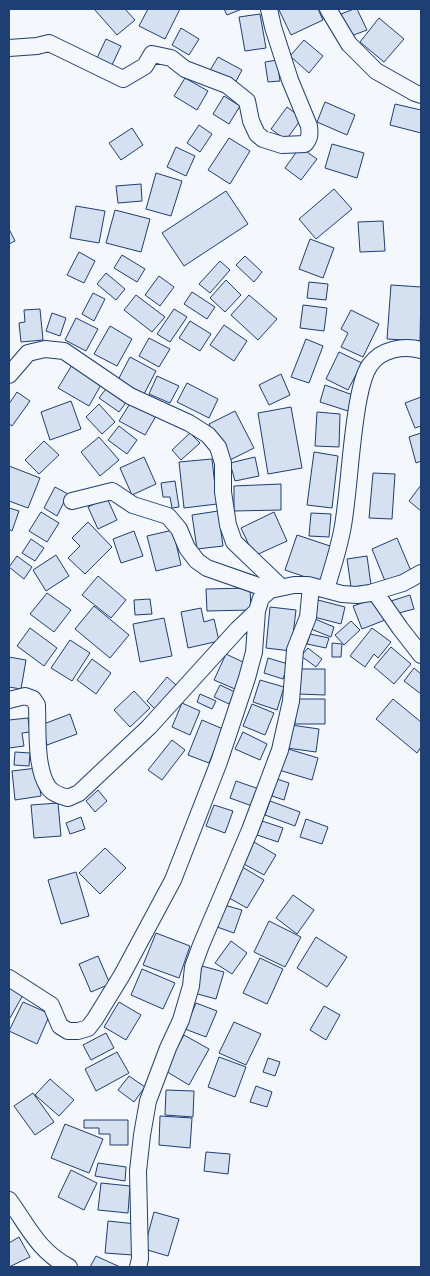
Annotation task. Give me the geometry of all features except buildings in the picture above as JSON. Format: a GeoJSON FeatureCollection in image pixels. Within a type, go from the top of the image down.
{"type":"FeatureCollection","features":[{"type":"Feature","properties":{"kind":"street"},"geometry":{"type":"LineString","coordinates":[[9,48],[38,46],[49,43],[123,79],[144,66],[152,54],[171,58],[185,69],[227,86],[246,101],[251,121],[257,134],[263,139],[282,145],[305,144],[309,140],[309,126],[290,80],[273,27],[270,9]]}},
{"type":"Feature","properties":{"kind":"street"},"geometry":{"type":"LineString","coordinates":[[328,9],[349,44],[376,71],[421,95]]}},
{"type":"Feature","properties":{"kind":"street"},"geometry":{"type":"LineString","coordinates":[[138,1267],[140,1259],[138,1171],[148,1101],[168,1048],[182,1020],[191,986],[193,967],[201,945],[250,830],[280,750],[290,701],[295,650],[319,587],[336,555],[344,520],[355,420],[361,387],[369,366],[379,355],[397,348],[421,350]]}},
{"type":"Feature","properties":{"kind":"street"},"geometry":{"type":"LineString","coordinates":[[9,375],[28,353],[45,349],[64,352],[130,396],[189,423],[208,435],[218,447],[223,463],[223,492],[228,525],[234,542],[276,589]]}},
{"type":"Feature","properties":{"kind":"street"},"geometry":{"type":"LineString","coordinates":[[72,501],[112,491],[133,505],[168,516],[179,529],[187,548],[206,568],[276,589]]}},
{"type":"Feature","properties":{"kind":"street"},"geometry":{"type":"LineString","coordinates":[[9,978],[51,1005],[60,1026],[68,1031],[88,1028],[95,1019],[122,975],[173,880],[219,762],[247,678],[254,652],[257,611],[262,598],[276,589],[294,585],[319,587],[342,594],[357,595],[403,584],[421,573]]}},
{"type":"Feature","properties":{"kind":"street"},"geometry":{"type":"LineString","coordinates":[[375,592],[421,655]]}},
{"type":"Feature","properties":{"kind":"street"},"geometry":{"type":"LineString","coordinates":[[9,700],[25,696],[33,698],[37,705],[40,767],[48,787],[57,795],[68,798],[79,792],[149,727],[238,629],[257,611]]}},
{"type":"Feature","properties":{"kind":"street"},"geometry":{"type":"LineString","coordinates":[[9,1200],[29,1232],[44,1249],[58,1261],[69,1267]]}}]}
